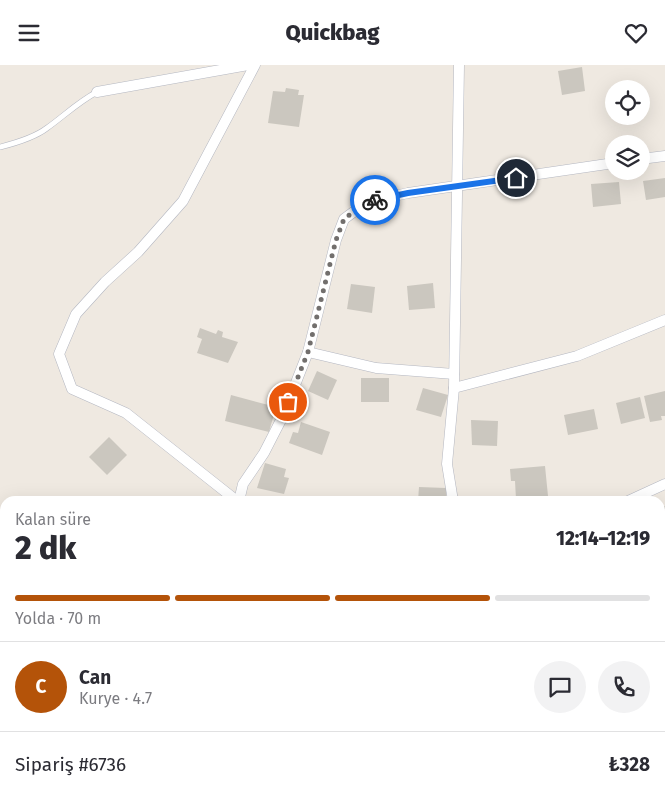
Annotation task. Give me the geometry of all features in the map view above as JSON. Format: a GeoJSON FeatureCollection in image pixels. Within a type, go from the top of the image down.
{"type":"FeatureCollection","features":[{"type":"Feature","properties":{"kind":"street"},"geometry":{"type":"LineString","coordinates":[[98,93],[248,65]]}},
{"type":"Feature","properties":{"kind":"street"},"geometry":{"type":"LineString","coordinates":[[232,496],[126,413],[72,389],[59,354],[76,314],[105,282],[138,252],[183,201],[255,65]]}},
{"type":"Feature","properties":{"kind":"street"},"geometry":{"type":"LineString","coordinates":[[452,496],[447,464],[454,388],[459,65]]}},
{"type":"Feature","properties":{"kind":"street"},"geometry":{"type":"LineString","coordinates":[[650,158],[665,156]]}},
{"type":"Feature","properties":{"kind":"street"},"geometry":{"type":"LineString","coordinates":[[239,496],[243,484],[264,453],[282,418],[308,352],[336,240],[344,219],[367,202],[408,193],[605,164]]}},
{"type":"Feature","properties":{"kind":"street"},"geometry":{"type":"LineString","coordinates":[[454,388],[578,356],[665,320]]}},
{"type":"Feature","properties":{"kind":"street"},"geometry":{"type":"LineString","coordinates":[[308,352],[376,368],[454,373]]}},
{"type":"Feature","properties":{"kind":"street"},"geometry":{"type":"LineString","coordinates":[[639,496],[665,484]]}},
{"type":"Feature","properties":{"kind":"lane"},"geometry":{"type":"LineString","coordinates":[[0,147],[26,139],[46,129],[81,100],[98,93]]}},
{"type":"Feature","properties":{"kind":"building"},"geometry":{"type":"Polygon","coordinates":[[[582,67],[585,91],[562,95],[558,71],[582,67]]]}},
{"type":"Feature","properties":{"kind":"building"},"geometry":{"type":"Polygon","coordinates":[[[286,88],[299,90],[298,95],[304,95],[299,127],[268,123],[273,91],[285,92],[286,88]]]}},
{"type":"Feature","properties":{"kind":"building"},"geometry":{"type":"Polygon","coordinates":[[[665,178],[665,197],[646,200],[643,181],[665,178]]]}},
{"type":"Feature","properties":{"kind":"building"},"geometry":{"type":"Polygon","coordinates":[[[619,182],[621,204],[593,207],[591,184],[619,182]]]}},
{"type":"Feature","properties":{"kind":"building"},"geometry":{"type":"Polygon","coordinates":[[[433,283],[435,308],[409,310],[407,286],[433,283]]]}},
{"type":"Feature","properties":{"kind":"building"},"geometry":{"type":"Polygon","coordinates":[[[351,284],[375,287],[372,313],[347,309],[351,284]]]}},
{"type":"Feature","properties":{"kind":"building"},"geometry":{"type":"Polygon","coordinates":[[[200,328],[216,334],[218,330],[223,332],[222,337],[238,342],[228,363],[197,353],[202,339],[197,337],[200,328]]]}},
{"type":"Feature","properties":{"kind":"building"},"geometry":{"type":"Polygon","coordinates":[[[317,371],[337,380],[328,400],[308,391],[317,371]]]}},
{"type":"Feature","properties":{"kind":"building"},"geometry":{"type":"Polygon","coordinates":[[[361,378],[389,378],[389,402],[361,402],[361,378]]]}},
{"type":"Feature","properties":{"kind":"building"},"geometry":{"type":"Polygon","coordinates":[[[423,388],[448,395],[441,417],[416,410],[423,388]]]}},
{"type":"Feature","properties":{"kind":"building"},"geometry":{"type":"Polygon","coordinates":[[[665,391],[665,416],[661,416],[662,420],[650,422],[644,396],[665,391]]]}},
{"type":"Feature","properties":{"kind":"building"},"geometry":{"type":"Polygon","coordinates":[[[231,395],[276,407],[269,432],[225,421],[231,395]]]}},
{"type":"Feature","properties":{"kind":"building"},"geometry":{"type":"Polygon","coordinates":[[[640,397],[645,418],[621,424],[616,403],[640,397]]]}},
{"type":"Feature","properties":{"kind":"building"},"geometry":{"type":"Polygon","coordinates":[[[594,409],[598,429],[568,435],[564,415],[594,409]]]}},
{"type":"Feature","properties":{"kind":"building"},"geometry":{"type":"Polygon","coordinates":[[[471,420],[498,421],[497,446],[472,445],[471,420]]]}},
{"type":"Feature","properties":{"kind":"building"},"geometry":{"type":"Polygon","coordinates":[[[301,422],[330,432],[322,455],[289,443],[293,432],[298,433],[301,422]]]}},
{"type":"Feature","properties":{"kind":"building"},"geometry":{"type":"Polygon","coordinates":[[[109,437],[127,455],[107,475],[89,457],[109,437]]]}},
{"type":"Feature","properties":{"kind":"building"},"geometry":{"type":"Polygon","coordinates":[[[265,463],[286,469],[284,477],[289,478],[284,494],[257,488],[265,463]]]}},
{"type":"Feature","properties":{"kind":"building"},"geometry":{"type":"Polygon","coordinates":[[[545,466],[548,496],[516,496],[515,481],[511,481],[510,469],[545,466]]]}},
{"type":"Feature","properties":{"kind":"building"},"geometry":{"type":"Polygon","coordinates":[[[419,487],[446,488],[446,496],[418,496],[419,487]]]}},
{"type":"Feature","properties":{"kind":"way so far"},"geometry":{"type":"LineString","coordinates":[[288,402],[308,352],[336,240],[344,219],[367,202],[375,200]]}},
{"type":"Feature","properties":{"kind":"route"},"geometry":{"type":"LineString","coordinates":[[375,200],[408,193],[516,178]]}}]}
